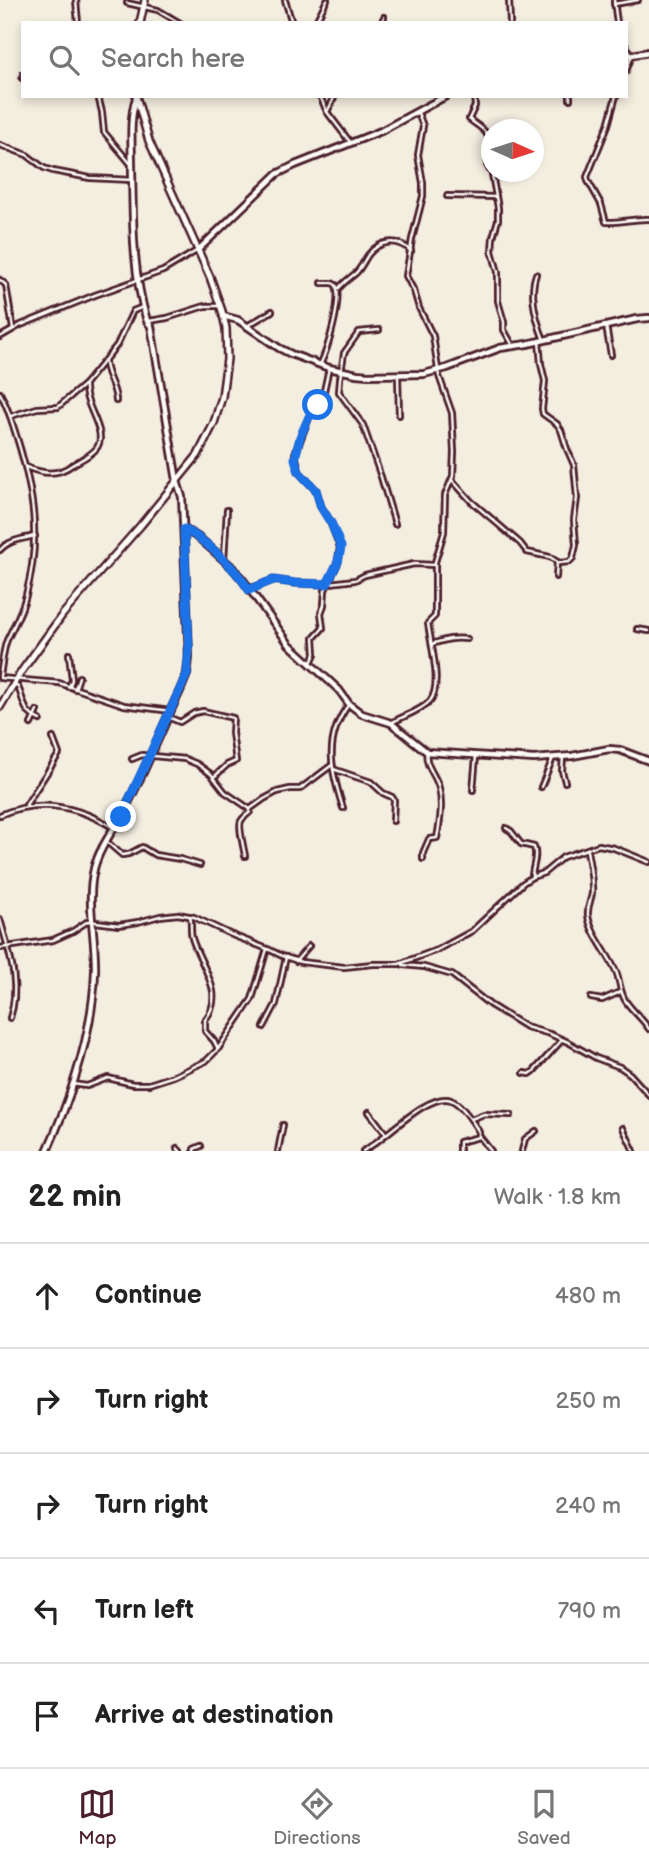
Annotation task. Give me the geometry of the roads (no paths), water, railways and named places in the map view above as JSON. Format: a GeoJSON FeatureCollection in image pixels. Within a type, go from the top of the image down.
{"type":"FeatureCollection","features":[{"type":"Feature","properties":{"kind":"main road"},"geometry":{"type":"LineString","coordinates":[[140,21],[145,3]]}},
{"type":"Feature","properties":{"kind":"main road"},"geometry":{"type":"LineString","coordinates":[[0,707],[15,681],[63,614],[141,525],[203,446],[218,410],[227,359],[223,316],[198,250],[149,141],[136,98]]}},
{"type":"Feature","properties":{"kind":"street"},"geometry":{"type":"LineString","coordinates":[[76,0],[78,21]]}},
{"type":"Feature","properties":{"kind":"street"},"geometry":{"type":"LineString","coordinates":[[285,0],[291,21]]}},
{"type":"Feature","properties":{"kind":"street"},"geometry":{"type":"LineString","coordinates":[[317,21],[327,0]]}},
{"type":"Feature","properties":{"kind":"street"},"geometry":{"type":"LineString","coordinates":[[509,0],[510,21]]}},
{"type":"Feature","properties":{"kind":"street"},"geometry":{"type":"LineString","coordinates":[[617,21],[614,2],[638,0]]}},
{"type":"Feature","properties":{"kind":"street"},"geometry":{"type":"LineString","coordinates":[[127,3],[145,3],[177,21]]}},
{"type":"Feature","properties":{"kind":"street"},"geometry":{"type":"LineString","coordinates":[[382,21],[384,17]]}},
{"type":"Feature","properties":{"kind":"street"},"geometry":{"type":"LineString","coordinates":[[629,55],[649,52]]}},
{"type":"Feature","properties":{"kind":"street"},"geometry":{"type":"LineString","coordinates":[[98,98],[103,132],[132,166]]}},
{"type":"Feature","properties":{"kind":"street"},"geometry":{"type":"LineString","coordinates":[[47,1151],[83,1053],[93,998],[95,954],[91,894],[97,857],[130,799],[150,756],[187,674],[189,658],[182,497],[151,326],[147,321],[137,281],[132,166],[132,118],[136,98]]}},
{"type":"Feature","properties":{"kind":"street"},"geometry":{"type":"LineString","coordinates":[[321,98],[327,112],[350,142]]}},
{"type":"Feature","properties":{"kind":"street"},"geometry":{"type":"LineString","coordinates":[[327,112],[334,98]]}},
{"type":"Feature","properties":{"kind":"street"},"geometry":{"type":"LineString","coordinates":[[0,337],[94,295],[163,271],[198,250],[277,174],[381,131],[443,98]]}},
{"type":"Feature","properties":{"kind":"street"},"geometry":{"type":"LineString","coordinates":[[474,98],[475,106],[469,119],[481,127]]}},
{"type":"Feature","properties":{"kind":"street"},"geometry":{"type":"LineString","coordinates":[[615,98],[608,125],[588,172],[588,181],[601,204],[606,222],[649,219]]}},
{"type":"Feature","properties":{"kind":"street"},"geometry":{"type":"LineString","coordinates":[[391,723],[423,706],[434,694],[432,644],[428,623],[435,614],[434,565],[444,532],[446,495],[452,480],[454,452],[452,413],[441,383],[433,336],[406,276],[423,196],[418,155],[423,126],[418,113]]}},
{"type":"Feature","properties":{"kind":"street"},"geometry":{"type":"LineString","coordinates":[[0,145],[27,155],[52,171],[90,178],[133,180]]}},
{"type":"Feature","properties":{"kind":"street"},"geometry":{"type":"LineString","coordinates":[[493,182],[498,220],[492,251],[498,272],[498,301],[504,330],[512,345]]}},
{"type":"Feature","properties":{"kind":"street"},"geometry":{"type":"LineString","coordinates":[[447,196],[496,197]]}},
{"type":"Feature","properties":{"kind":"street"},"geometry":{"type":"LineString","coordinates":[[338,289],[357,272],[369,253],[381,244],[398,242],[411,251]]}},
{"type":"Feature","properties":{"kind":"street"},"geometry":{"type":"LineString","coordinates":[[452,480],[527,552],[551,557],[557,562],[569,562],[574,554],[576,541],[576,478],[561,430],[542,410],[545,381],[541,364],[542,340],[536,313],[536,274]]}},
{"type":"Feature","properties":{"kind":"street"},"geometry":{"type":"LineString","coordinates":[[0,280],[6,285],[13,329]]}},
{"type":"Feature","properties":{"kind":"street"},"geometry":{"type":"LineString","coordinates":[[320,365],[329,343],[338,289],[334,284],[322,283]]}},
{"type":"Feature","properties":{"kind":"street"},"geometry":{"type":"LineString","coordinates":[[147,321],[167,318],[197,308],[220,306]]}},
{"type":"Feature","properties":{"kind":"street"},"geometry":{"type":"LineString","coordinates":[[10,416],[37,408],[58,407],[85,384],[119,342],[133,311],[143,307]]}},
{"type":"Feature","properties":{"kind":"street"},"geometry":{"type":"LineString","coordinates":[[247,326],[272,311]]}},
{"type":"Feature","properties":{"kind":"street"},"geometry":{"type":"LineString","coordinates":[[223,316],[247,326],[279,348],[320,365],[357,374],[424,374],[512,345],[637,318],[649,318]]}},
{"type":"Feature","properties":{"kind":"street"},"geometry":{"type":"LineString","coordinates":[[606,326],[611,355]]}},
{"type":"Feature","properties":{"kind":"street"},"geometry":{"type":"LineString","coordinates":[[379,330],[357,334],[344,353],[339,392],[363,425],[395,524]]}},
{"type":"Feature","properties":{"kind":"street"},"geometry":{"type":"LineString","coordinates":[[105,360],[116,401]]}},
{"type":"Feature","properties":{"kind":"street"},"geometry":{"type":"LineString","coordinates":[[310,664],[315,654],[314,638],[323,628],[321,613],[327,584],[338,562],[341,547],[321,507],[316,490],[299,472],[295,459],[300,437],[309,417],[322,400],[329,368]]}},
{"type":"Feature","properties":{"kind":"street"},"geometry":{"type":"LineString","coordinates":[[398,374],[399,415]]}},
{"type":"Feature","properties":{"kind":"street"},"geometry":{"type":"LineString","coordinates":[[26,467],[40,472],[62,472],[86,458],[99,445],[101,436],[88,407],[85,384]]}},
{"type":"Feature","properties":{"kind":"street"},"geometry":{"type":"LineString","coordinates":[[0,393],[26,467],[34,509],[35,536],[25,597],[17,621],[6,641],[0,677],[15,681],[59,683],[124,705],[169,714],[180,722],[194,713],[203,712],[233,718],[236,759],[215,777]]}},
{"type":"Feature","properties":{"kind":"street"},"geometry":{"type":"LineString","coordinates":[[224,560],[227,510]]}},
{"type":"Feature","properties":{"kind":"street"},"geometry":{"type":"LineString","coordinates":[[184,529],[199,538],[243,580],[289,644],[339,690],[349,704],[362,714],[391,723],[427,752],[534,759],[614,749],[649,761]]}},
{"type":"Feature","properties":{"kind":"street"},"geometry":{"type":"LineString","coordinates":[[0,550],[9,542],[35,536]]}},
{"type":"Feature","properties":{"kind":"street"},"geometry":{"type":"LineString","coordinates":[[556,577],[557,562]]}},
{"type":"Feature","properties":{"kind":"street"},"geometry":{"type":"LineString","coordinates":[[249,590],[273,580],[327,584],[414,565],[434,565]]}},
{"type":"Feature","properties":{"kind":"street"},"geometry":{"type":"LineString","coordinates":[[636,629],[649,631]]}},
{"type":"Feature","properties":{"kind":"street"},"geometry":{"type":"LineString","coordinates":[[432,644],[458,637],[467,639]]}},
{"type":"Feature","properties":{"kind":"street"},"geometry":{"type":"LineString","coordinates":[[0,652],[4,655]]}},
{"type":"Feature","properties":{"kind":"street"},"geometry":{"type":"LineString","coordinates":[[69,654],[72,680],[69,687]]}},
{"type":"Feature","properties":{"kind":"street"},"geometry":{"type":"LineString","coordinates":[[75,689],[79,677]]}},
{"type":"Feature","properties":{"kind":"street"},"geometry":{"type":"LineString","coordinates":[[15,681],[23,706],[34,718],[40,720]]}},
{"type":"Feature","properties":{"kind":"street"},"geometry":{"type":"LineString","coordinates":[[343,808],[331,756],[334,735],[349,704]]}},
{"type":"Feature","properties":{"kind":"street"},"geometry":{"type":"LineString","coordinates":[[32,724],[37,711]]}},
{"type":"Feature","properties":{"kind":"street"},"geometry":{"type":"LineString","coordinates":[[25,807],[59,754],[52,738]]}},
{"type":"Feature","properties":{"kind":"street"},"geometry":{"type":"LineString","coordinates":[[423,859],[429,839],[437,838],[441,814],[440,791],[426,761],[427,752]]}},
{"type":"Feature","properties":{"kind":"street"},"geometry":{"type":"LineString","coordinates":[[132,759],[140,755],[188,760],[205,769],[215,777],[225,792],[250,809]]}},
{"type":"Feature","properties":{"kind":"street"},"geometry":{"type":"LineString","coordinates":[[473,790],[476,755]]}},
{"type":"Feature","properties":{"kind":"street"},"geometry":{"type":"LineString","coordinates":[[563,757],[562,772],[565,782]]}},
{"type":"Feature","properties":{"kind":"street"},"geometry":{"type":"LineString","coordinates":[[541,787],[553,758]]}},
{"type":"Feature","properties":{"kind":"street"},"geometry":{"type":"LineString","coordinates":[[245,856],[239,825],[250,809],[277,792],[300,789],[332,767]]}},
{"type":"Feature","properties":{"kind":"street"},"geometry":{"type":"LineString","coordinates":[[332,767],[371,782],[392,797],[393,821]]}},
{"type":"Feature","properties":{"kind":"street"},"geometry":{"type":"LineString","coordinates":[[0,815],[25,807],[53,805],[92,816],[114,828]]}},
{"type":"Feature","properties":{"kind":"street"},"geometry":{"type":"LineString","coordinates":[[506,828],[521,844],[536,850],[532,877]]}},
{"type":"Feature","properties":{"kind":"street"},"geometry":{"type":"LineString","coordinates":[[107,842],[122,855],[142,847],[155,855],[200,865]]}},
{"type":"Feature","properties":{"kind":"street"},"geometry":{"type":"LineString","coordinates":[[399,964],[437,950],[472,931],[523,883],[544,873],[563,857],[599,845],[649,862]]}},
{"type":"Feature","properties":{"kind":"street"},"geometry":{"type":"LineString","coordinates":[[587,850],[592,876],[589,920],[617,974],[620,992],[649,1029]]}},
{"type":"Feature","properties":{"kind":"street"},"geometry":{"type":"LineString","coordinates":[[0,948],[53,940],[87,921],[119,925],[171,914],[190,916],[296,961],[344,967],[373,964],[410,965],[452,975],[490,1005],[526,1027],[562,1039],[625,1070],[649,1095]]}},
{"type":"Feature","properties":{"kind":"street"},"geometry":{"type":"LineString","coordinates":[[190,916],[192,936],[214,993],[212,1011],[205,1020],[205,1031],[218,1049]]}},
{"type":"Feature","properties":{"kind":"street"},"geometry":{"type":"LineString","coordinates":[[0,919],[9,947],[16,987],[10,1018]]}},
{"type":"Feature","properties":{"kind":"street"},"geometry":{"type":"LineString","coordinates":[[296,961],[309,946]]}},
{"type":"Feature","properties":{"kind":"street"},"geometry":{"type":"LineString","coordinates":[[72,1084],[87,1086],[108,1078],[133,1084],[149,1084],[206,1061],[218,1049],[252,999],[267,948]]}},
{"type":"Feature","properties":{"kind":"street"},"geometry":{"type":"LineString","coordinates":[[264,1027],[276,1004],[286,957]]}},
{"type":"Feature","properties":{"kind":"street"},"geometry":{"type":"LineString","coordinates":[[405,962],[410,965]]}},
{"type":"Feature","properties":{"kind":"street"},"geometry":{"type":"LineString","coordinates":[[591,998],[602,1000],[620,992]]}},
{"type":"Feature","properties":{"kind":"street"},"geometry":{"type":"LineString","coordinates":[[524,1073],[530,1074],[534,1071],[562,1039]]}},
{"type":"Feature","properties":{"kind":"street"},"geometry":{"type":"LineString","coordinates":[[363,1151],[411,1115],[440,1099],[450,1099],[456,1103],[471,1119],[491,1151]]}},
{"type":"Feature","properties":{"kind":"street"},"geometry":{"type":"LineString","coordinates":[[369,1112],[386,1134]]}},
{"type":"Feature","properties":{"kind":"street"},"geometry":{"type":"LineString","coordinates":[[471,1119],[484,1114],[511,1115]]}},
{"type":"Feature","properties":{"kind":"street"},"geometry":{"type":"LineString","coordinates":[[278,1151],[283,1125]]}},
{"type":"Feature","properties":{"kind":"street"},"geometry":{"type":"LineString","coordinates":[[623,1128],[634,1151]]}},
{"type":"Feature","properties":{"kind":"street"},"geometry":{"type":"LineString","coordinates":[[522,1151],[526,1139],[536,1131]]}},
{"type":"Feature","properties":{"kind":"street"},"geometry":{"type":"LineString","coordinates":[[459,1151],[459,1142],[480,1135]]}},
{"type":"Feature","properties":{"kind":"street"},"geometry":{"type":"LineString","coordinates":[[194,1151],[201,1146]]}}]}
